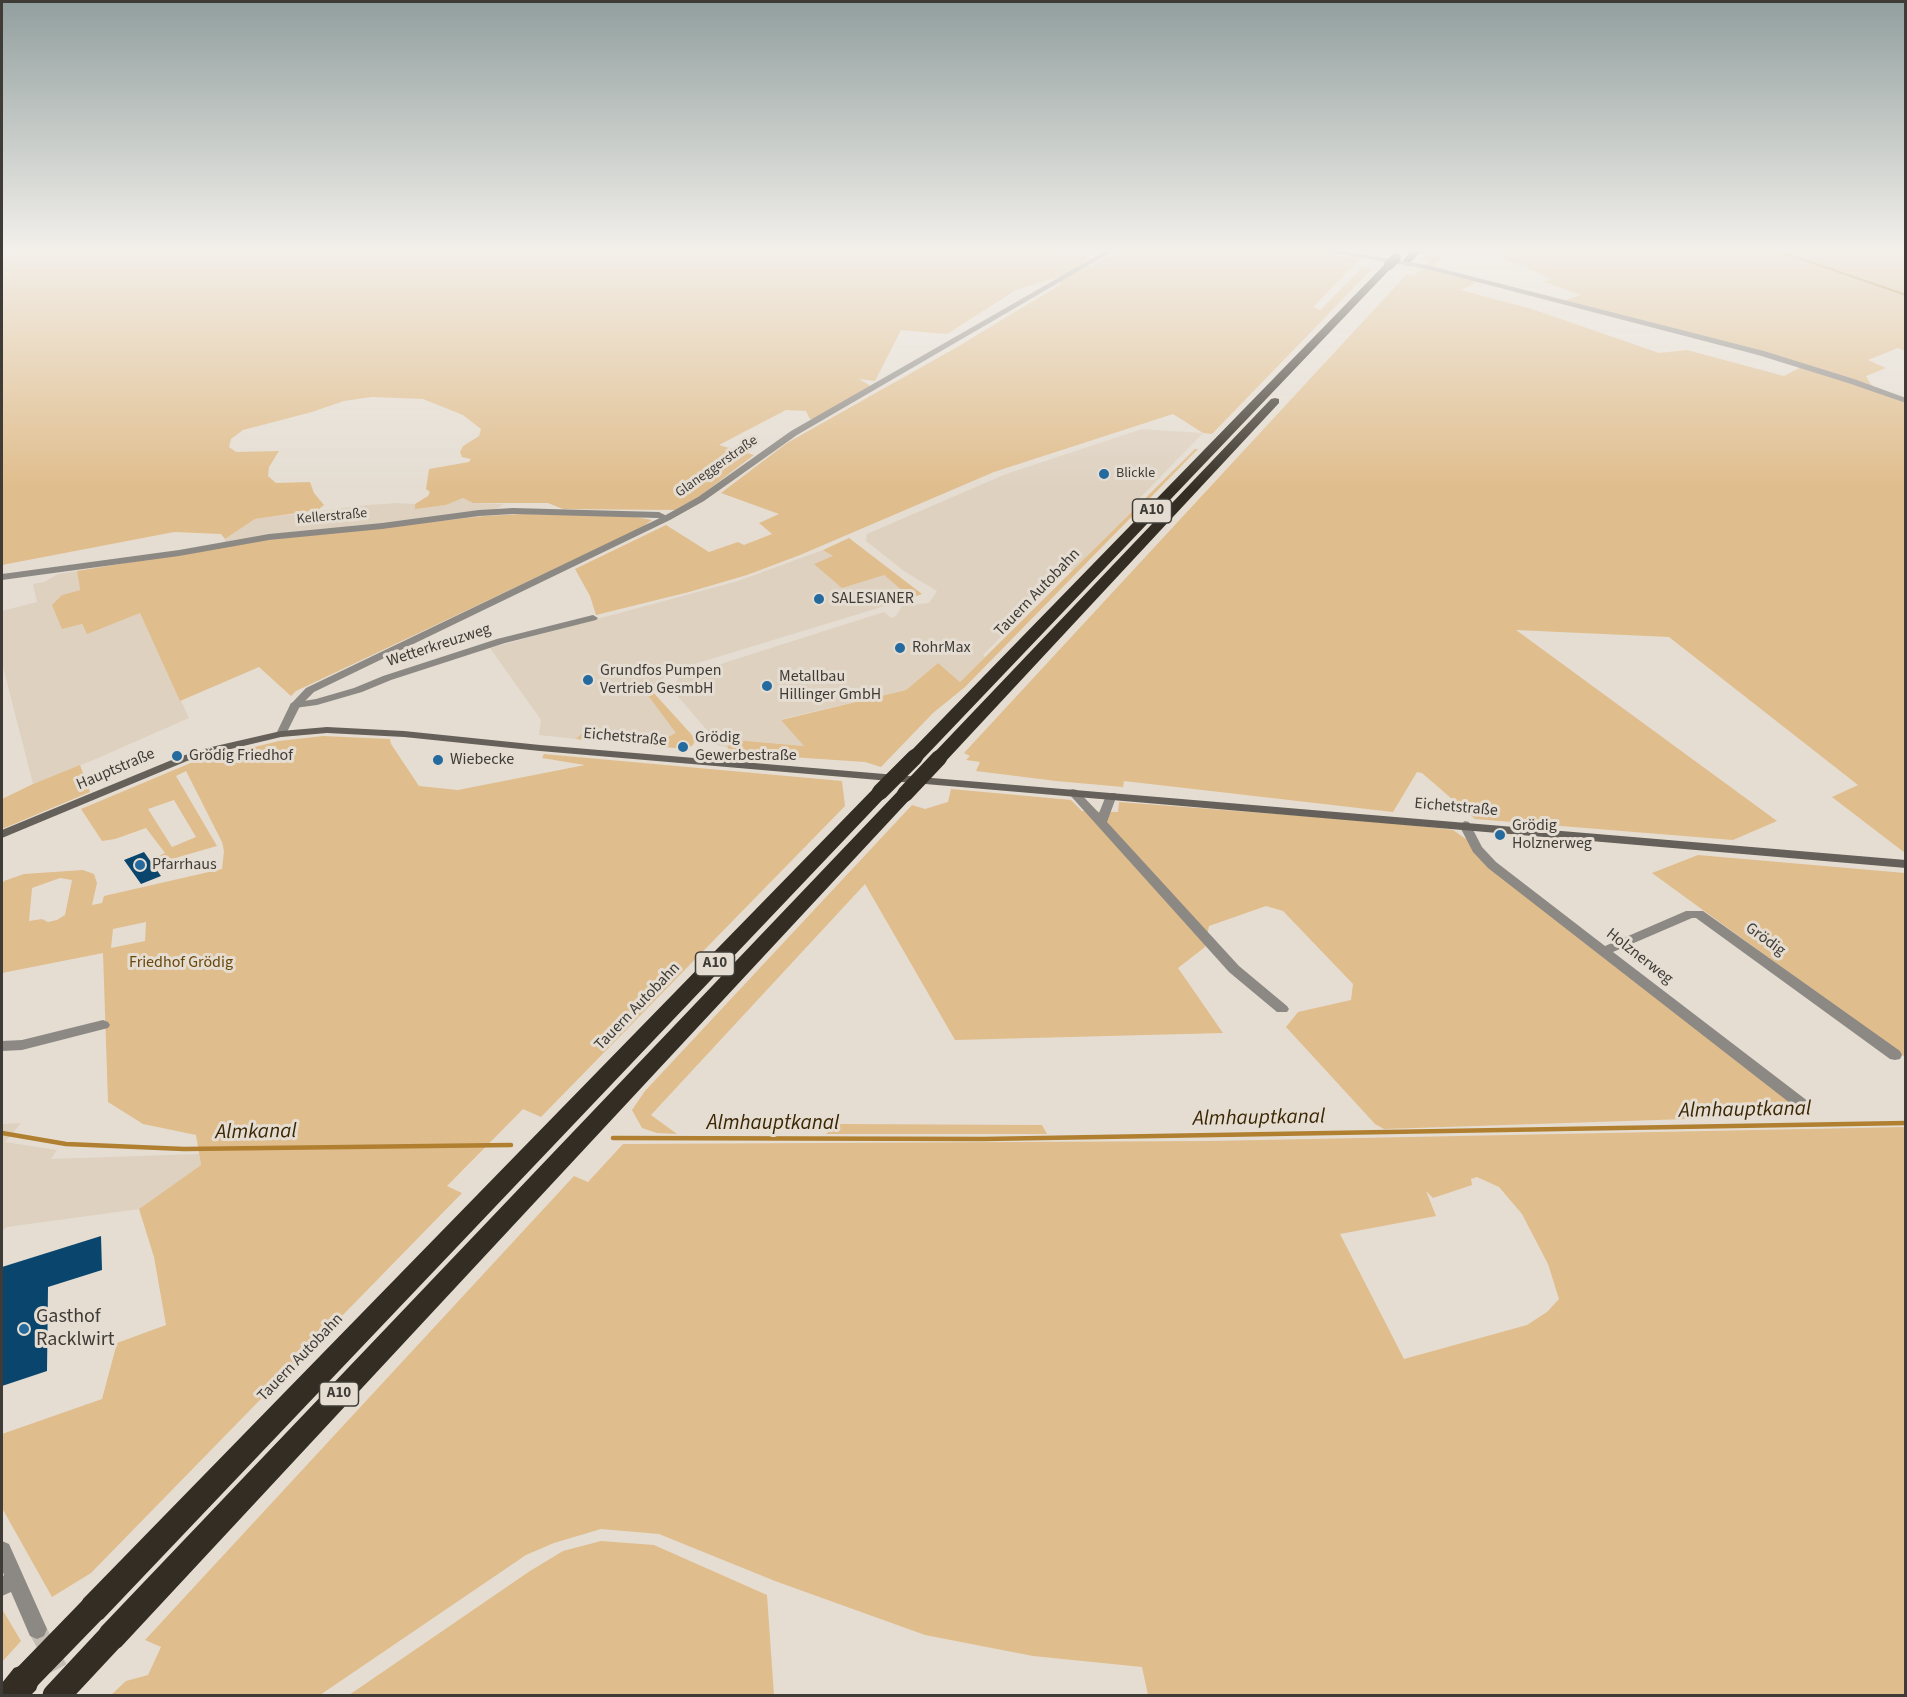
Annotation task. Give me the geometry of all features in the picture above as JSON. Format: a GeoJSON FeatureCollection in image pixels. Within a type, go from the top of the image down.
{"type":"FeatureCollection","features":[{"type":"Feature","properties":{"kind":"highway","name":"Tauern Autobahn"},"geometry":{"type":"LineString","coordinates":[[56,1695],[880,792],[1331,330]]}},
{"type":"Feature","properties":{"kind":"highway","name":"Tauern Autobahn"},"geometry":{"type":"LineString","coordinates":[[17,1687],[905,794],[1334,330]]}},
{"type":"Feature","properties":{"kind":"main road","name":"Eichetstraße"},"geometry":{"type":"LineString","coordinates":[[281,734],[327,730],[364,731],[1905,864]]}},
{"type":"Feature","properties":{"kind":"main road","name":"Hauptstraße"},"geometry":{"type":"LineString","coordinates":[[2,834],[183,759],[246,741],[281,734]]}},
{"type":"Feature","properties":{"kind":"street","name":"Glaneggerstraße"},"geometry":{"type":"LineString","coordinates":[[281,734],[295,705],[304,694],[322,683],[701,500],[776,444],[973,330]]}},
{"type":"Feature","properties":{"kind":"street"},"geometry":{"type":"LineString","coordinates":[[1672,330],[1761,353],[1851,381],[1905,401]]}},
{"type":"Feature","properties":{"kind":"street","name":"Kellerstraße"},"geometry":{"type":"LineString","coordinates":[[2,577],[179,553],[269,537],[382,526],[479,513],[659,515],[667,518]]}},
{"type":"Feature","properties":{"kind":"street","name":"Wetterkreuzweg"},"geometry":{"type":"LineString","coordinates":[[295,705],[327,699],[501,641],[593,618]]}},
{"type":"Feature","properties":{"kind":"street"},"geometry":{"type":"LineString","coordinates":[[1073,792],[1234,969],[1282,1009]]}},
{"type":"Feature","properties":{"kind":"street"},"geometry":{"type":"LineString","coordinates":[[1101,822],[1111,795]]}},
{"type":"Feature","properties":{"kind":"street","name":"Holznerweg"},"geometry":{"type":"LineString","coordinates":[[1465,825],[1477,849],[1492,865],[1804,1106]]}},
{"type":"Feature","properties":{"kind":"street","name":"Grödig"},"geometry":{"type":"LineString","coordinates":[[1604,951],[1690,914],[1699,914],[1895,1055]]}},
{"type":"Feature","properties":{"kind":"street"},"geometry":{"type":"LineString","coordinates":[[2,1046],[22,1045],[103,1025]]}},
{"type":"Feature","properties":{"kind":"street"},"geometry":{"type":"LineString","coordinates":[[2,1550],[9,1583],[37,1629]]}},
{"type":"Feature","properties":{"kind":"shaded area"},"geometry":{"type":"Polygon","coordinates":[[[1142,429],[1203,433],[1135,503],[1138,505],[1073,570],[1068,569],[983,655],[985,657],[960,682],[938,663],[906,690],[782,719],[805,746],[737,740],[727,747],[716,745],[712,736],[675,693],[672,687],[680,677],[884,612],[891,618],[896,616],[902,606],[929,603],[937,591],[904,571],[866,541],[867,534],[1006,474],[1142,429]]]}},
{"type":"Feature","properties":{"kind":"shaded area"},"geometry":{"type":"Polygon","coordinates":[[[463,498],[473,503],[504,504],[485,516],[224,547],[225,539],[255,519],[368,505],[415,504],[415,508],[446,505],[463,498]]]}},
{"type":"Feature","properties":{"kind":"shaded area"},"geometry":{"type":"Polygon","coordinates":[[[823,550],[834,556],[815,564],[884,575],[911,598],[675,670],[663,678],[653,693],[642,681],[641,686],[677,733],[668,737],[582,733],[576,739],[539,735],[541,720],[490,648],[738,581],[823,550]]]}},
{"type":"Feature","properties":{"kind":"shaded area"},"geometry":{"type":"Polygon","coordinates":[[[77,571],[80,590],[62,595],[87,633],[140,613],[189,718],[33,784],[2,663],[2,611],[37,602],[33,584],[44,582],[58,574],[77,571]]]}},
{"type":"Feature","properties":{"kind":"shaded area"},"geometry":{"type":"Polygon","coordinates":[[[21,1123],[5,1142],[57,1150],[51,1159],[199,1154],[201,1165],[139,1209],[7,1227],[2,1231],[2,1124],[21,1123]]]}},
{"type":"Feature","properties":{"kind":"green space"},"geometry":{"type":"Polygon","coordinates":[[[2,330],[901,330],[875,381],[859,379],[870,388],[815,419],[810,419],[806,411],[786,410],[719,445],[754,455],[697,498],[675,510],[563,509],[548,503],[473,503],[463,498],[446,505],[415,509],[415,504],[428,496],[430,492],[426,489],[429,469],[469,462],[471,459],[462,457],[460,452],[463,446],[479,436],[481,429],[463,415],[423,399],[372,397],[344,401],[243,430],[231,439],[229,447],[236,452],[279,451],[269,467],[268,476],[276,483],[310,482],[314,493],[324,505],[318,510],[255,519],[225,539],[221,534],[174,532],[2,565],[2,330]]]}},
{"type":"Feature","properties":{"kind":"green space"},"geometry":{"type":"Polygon","coordinates":[[[903,330],[953,330],[947,334],[903,330]]]}},
{"type":"Feature","properties":{"kind":"green space"},"geometry":{"type":"Polygon","coordinates":[[[985,330],[1313,330],[1212,434],[1203,433],[1173,414],[994,472],[800,555],[747,575],[596,615],[590,596],[575,569],[666,525],[709,552],[738,542],[744,545],[772,534],[759,523],[779,514],[721,493],[787,443],[985,330]]]}},
{"type":"Feature","properties":{"kind":"green space"},"geometry":{"type":"Polygon","coordinates":[[[1355,330],[1593,330],[1659,353],[1687,350],[1784,376],[1803,366],[1671,330],[1905,330],[1905,351],[1898,348],[1868,360],[1886,368],[1866,376],[1873,388],[1905,400],[1905,853],[1832,797],[1858,785],[1669,637],[1516,630],[1777,821],[1733,840],[1475,819],[1422,773],[1417,772],[1393,812],[1124,781],[1123,787],[976,771],[980,762],[966,760],[970,756],[964,753],[1355,330]]]}},
{"type":"Feature","properties":{"kind":"green space"},"geometry":{"type":"Polygon","coordinates":[[[1195,449],[1198,449],[965,687],[933,713],[881,767],[865,762],[732,753],[727,747],[736,740],[804,746],[781,720],[906,690],[938,663],[960,682],[1195,449]]]}},
{"type":"Feature","properties":{"kind":"green space"},"geometry":{"type":"Polygon","coordinates":[[[523,514],[630,516],[652,520],[641,528],[296,691],[291,696],[259,667],[180,701],[140,613],[87,634],[82,624],[62,629],[52,605],[62,595],[80,590],[77,571],[258,541],[485,516],[523,514]]]}},
{"type":"Feature","properties":{"kind":"green space"},"geometry":{"type":"Polygon","coordinates":[[[849,538],[922,594],[911,598],[884,575],[842,588],[814,564],[833,556],[823,550],[849,538]]]}},
{"type":"Feature","properties":{"kind":"green space"},"geometry":{"type":"Polygon","coordinates":[[[642,680],[692,735],[695,741],[693,745],[686,749],[576,739],[582,733],[668,737],[676,733],[641,686],[642,680]]]}},
{"type":"Feature","properties":{"kind":"green space","name":"Friedhof Grödig"},"geometry":{"type":"Polygon","coordinates":[[[323,736],[390,739],[419,786],[458,790],[585,765],[542,758],[544,754],[842,781],[845,806],[541,1117],[523,1109],[447,1186],[462,1193],[91,1573],[52,1597],[2,1508],[2,1434],[102,1399],[117,1343],[166,1325],[154,1257],[139,1209],[201,1165],[196,1135],[143,1124],[108,1102],[103,953],[2,973],[2,884],[4,881],[24,874],[83,870],[94,874],[97,883],[92,905],[102,903],[104,896],[222,869],[224,851],[222,842],[186,771],[176,776],[217,846],[158,863],[155,858],[165,853],[146,828],[102,841],[81,809],[193,762],[279,741],[323,736]],[[174,800],[148,809],[172,847],[196,837],[174,800]],[[60,878],[32,888],[29,921],[42,919],[48,922],[65,915],[72,880],[60,878]],[[146,922],[113,929],[111,948],[145,941],[146,922]]]}},
{"type":"Feature","properties":{"kind":"green space"},"geometry":{"type":"Polygon","coordinates":[[[80,765],[90,792],[2,829],[2,799],[80,765]]]}},
{"type":"Feature","properties":{"kind":"green space"},"geometry":{"type":"Polygon","coordinates":[[[951,789],[1071,800],[1082,811],[1118,812],[1119,802],[1395,823],[1453,830],[1466,839],[1481,859],[1808,1115],[1384,1129],[1375,1124],[1286,1027],[1298,1012],[1351,1000],[1353,984],[1283,911],[1266,906],[1209,926],[1205,947],[1178,968],[1223,1033],[955,1040],[865,884],[651,1115],[677,1134],[657,1133],[642,1128],[632,1110],[645,1091],[912,805],[925,809],[948,802],[951,789]]]}},
{"type":"Feature","properties":{"kind":"green space"},"geometry":{"type":"Polygon","coordinates":[[[1698,855],[1905,873],[1905,1057],[1652,873],[1698,855]]]}},
{"type":"Feature","properties":{"kind":"green space"},"geometry":{"type":"Polygon","coordinates":[[[839,1124],[1042,1125],[1047,1134],[826,1134],[839,1124]]]}},
{"type":"Feature","properties":{"kind":"green space"},"geometry":{"type":"Polygon","coordinates":[[[1905,1127],[1905,1695],[1148,1695],[1142,1667],[1033,1656],[925,1635],[775,1581],[659,1534],[601,1529],[554,1543],[526,1555],[320,1695],[111,1695],[126,1681],[148,1675],[161,1647],[145,1640],[574,1176],[588,1182],[623,1144],[1210,1141],[1905,1127]],[[1477,1177],[1471,1179],[1472,1185],[1433,1198],[1426,1191],[1436,1216],[1340,1234],[1404,1359],[1527,1325],[1547,1312],[1559,1299],[1548,1264],[1522,1214],[1499,1187],[1477,1177]]]}},
{"type":"Feature","properties":{"kind":"green space"},"geometry":{"type":"Polygon","coordinates":[[[601,1541],[654,1545],[767,1595],[774,1695],[349,1695],[530,1571],[563,1551],[601,1541]]]}},
{"type":"Feature","properties":{"kind":"green space"},"geometry":{"type":"Polygon","coordinates":[[[2,1609],[21,1641],[2,1662],[2,1609]]]}},
{"type":"Feature","properties":{"kind":"building","name":"Pfarrhaus"},"geometry":{"type":"Polygon","coordinates":[[[144,852],[161,876],[141,884],[124,860],[144,852]]]}},
{"type":"Feature","properties":{"kind":"building","name":"Gasthof Racklwirt"},"geometry":{"type":"Polygon","coordinates":[[[101,1236],[102,1270],[48,1287],[47,1371],[2,1386],[2,1267],[101,1236]]]}},
{"type":"Feature","properties":{"kind":"waterway","name":"Almhauptkanal"},"geometry":{"type":"LineString","coordinates":[[613,1138],[984,1139],[1906,1123]]}},
{"type":"Feature","properties":{"kind":"waterway","name":"Almkanal"},"geometry":{"type":"LineString","coordinates":[[2,1133],[66,1144],[184,1149],[511,1145]]}},
{"type":"Feature","properties":{"kind":"tunnel"},"geometry":{"type":"LineString","coordinates":[[37,1629],[68,1686]]}},
{"type":"Feature","properties":{"kind":"place","name":"Blickle"},"geometry":{"type":"Point","coordinates":[1104,474]}},
{"type":"Feature","properties":{"kind":"place","name":"SALESIANER"},"geometry":{"type":"Point","coordinates":[819,599]}},
{"type":"Feature","properties":{"kind":"place","name":"RohrMax"},"geometry":{"type":"Point","coordinates":[900,648]}},
{"type":"Feature","properties":{"kind":"place","name":"Grundfos Pumpen Vertrieb GesmbH"},"geometry":{"type":"Point","coordinates":[588,680]}},
{"type":"Feature","properties":{"kind":"place","name":"Metallbau Hillinger GmbH"},"geometry":{"type":"Point","coordinates":[767,686]}},
{"type":"Feature","properties":{"kind":"place","name":"Grödig Gewerbestraße"},"geometry":{"type":"Point","coordinates":[683,747]}},
{"type":"Feature","properties":{"kind":"place","name":"Grödig Friedhof"},"geometry":{"type":"Point","coordinates":[177,756]}},
{"type":"Feature","properties":{"kind":"place","name":"Wiebecke"},"geometry":{"type":"Point","coordinates":[438,760]}},
{"type":"Feature","properties":{"kind":"place","name":"Grödig Holznerweg"},"geometry":{"type":"Point","coordinates":[1500,835]}},
{"type":"Feature","properties":{"kind":"place","name":"Pfarrhaus"},"geometry":{"type":"Point","coordinates":[140,865]}},
{"type":"Feature","properties":{"kind":"place","name":"Gasthof Racklwirt"},"geometry":{"type":"Point","coordinates":[24,1329]}}]}
